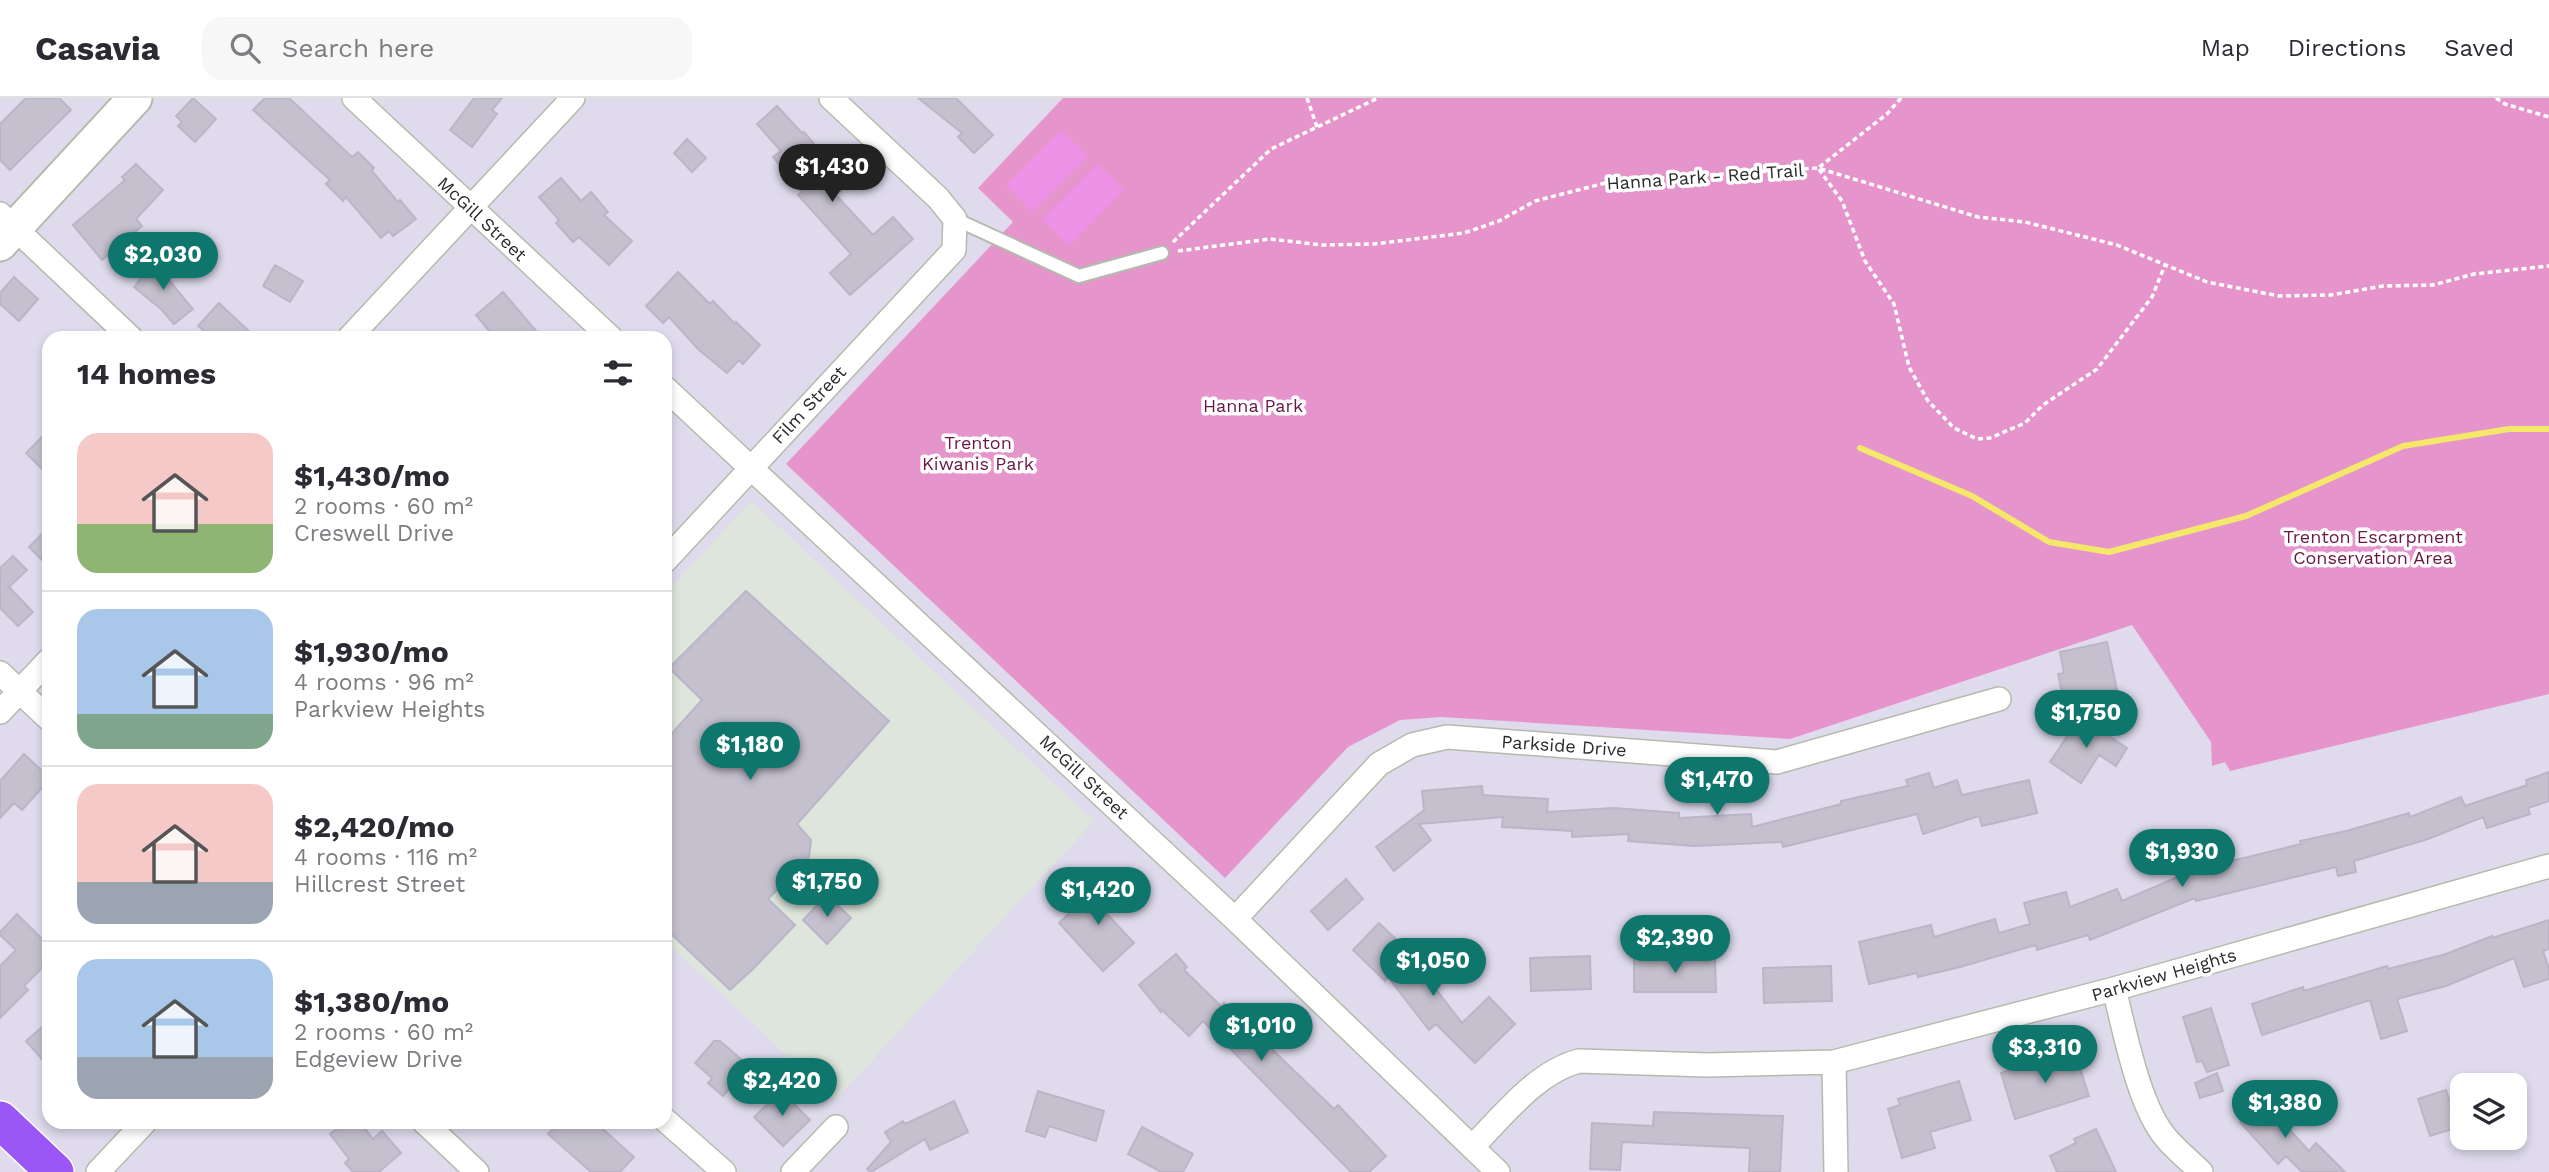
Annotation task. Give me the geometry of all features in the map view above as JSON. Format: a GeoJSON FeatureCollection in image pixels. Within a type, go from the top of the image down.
{"type":"FeatureCollection","features":[{"type":"Feature","properties":{"kind":"main road"},"geometry":{"type":"LineString","coordinates":[[5,228],[135,98]]}},
{"type":"Feature","properties":{"kind":"main road"},"geometry":{"type":"LineString","coordinates":[[0,1120],[55,1172]]}},
{"type":"Feature","properties":{"kind":"street","name":"McGill Street"},"geometry":{"type":"LineString","coordinates":[[354,98],[603,331]]}},
{"type":"Feature","properties":{"kind":"street"},"geometry":{"type":"LineString","coordinates":[[355,331],[573,98]]}},
{"type":"Feature","properties":{"kind":"street"},"geometry":{"type":"LineString","coordinates":[[831,98],[939,198],[955,219]]}},
{"type":"Feature","properties":{"kind":"street","name":"Film Street"},"geometry":{"type":"LineString","coordinates":[[672,553],[954,250],[955,219]]}},
{"type":"Feature","properties":{"kind":"street"},"geometry":{"type":"LineString","coordinates":[[5,228],[123,331]]}},
{"type":"Feature","properties":{"kind":"street","name":"McGill Street"},"geometry":{"type":"LineString","coordinates":[[672,394],[1235,919],[1498,1172]]}},
{"type":"Feature","properties":{"kind":"street"},"geometry":{"type":"LineString","coordinates":[[0,712],[42,667]]}},
{"type":"Feature","properties":{"kind":"street"},"geometry":{"type":"LineString","coordinates":[[0,673],[42,712]]}},
{"type":"Feature","properties":{"kind":"street","name":"Parkside Drive"},"geometry":{"type":"LineString","coordinates":[[1235,919],[1380,764],[1412,745],[1447,737],[1777,762],[1999,699]]}},
{"type":"Feature","properties":{"kind":"street","name":"Parkview Heights"},"geometry":{"type":"LineString","coordinates":[[1472,1147],[1560,1066],[1578,1061],[1708,1065],[1834,1062],[2114,989],[2549,866]]}},
{"type":"Feature","properties":{"kind":"street"},"geometry":{"type":"LineString","coordinates":[[2114,989],[2149,1108],[2165,1137],[2202,1172]]}},
{"type":"Feature","properties":{"kind":"street"},"geometry":{"type":"LineString","coordinates":[[1834,1062],[1836,1172]]}},
{"type":"Feature","properties":{"kind":"street"},"geometry":{"type":"LineString","coordinates":[[672,1126],[724,1172]]}},
{"type":"Feature","properties":{"kind":"street"},"geometry":{"type":"LineString","coordinates":[[793,1172],[836,1127]]}},
{"type":"Feature","properties":{"kind":"street"},"geometry":{"type":"LineString","coordinates":[[98,1172],[138,1129]]}},
{"type":"Feature","properties":{"kind":"street"},"geometry":{"type":"LineString","coordinates":[[431,1129],[477,1172]]}},
{"type":"Feature","properties":{"kind":"lane"},"geometry":{"type":"LineString","coordinates":[[955,219],[1079,276],[1162,253]]}},
{"type":"Feature","properties":{"kind":"path"},"geometry":{"type":"LineString","coordinates":[[1307,98],[1317,127]]}},
{"type":"Feature","properties":{"kind":"path"},"geometry":{"type":"LineString","coordinates":[[1162,253],[1271,149],[1378,98]]}},
{"type":"Feature","properties":{"kind":"path"},"geometry":{"type":"LineString","coordinates":[[1901,98],[1887,114],[1818,169],[1842,201],[1865,261],[1894,304],[1909,366],[1928,401],[1954,428],[1977,439],[1990,438],[2025,422],[2043,405],[2097,369],[2152,298],[2165,265]]}},
{"type":"Feature","properties":{"kind":"path"},"geometry":{"type":"LineString","coordinates":[[2496,98],[2505,104],[2549,117]]}},
{"type":"Feature","properties":{"kind":"path","name":"Hanna Park - Red Trail"},"geometry":{"type":"LineString","coordinates":[[1162,253],[1270,239],[1322,246],[1464,233],[1499,221],[1535,201],[1613,181],[1818,169],[1978,217],[2025,222],[2118,245],[2207,282],[2279,296],[2331,295],[2383,286],[2433,285],[2474,274],[2549,266]]}},
{"type":"Feature","properties":{"kind":"shaded area"},"geometry":{"type":"Polygon","coordinates":[[[1061,130],[1088,156],[1032,212],[1006,185],[1061,130]]]}},
{"type":"Feature","properties":{"kind":"shaded area"},"geometry":{"type":"Polygon","coordinates":[[[1098,164],[1124,190],[1069,246],[1042,219],[1098,164]]]}},
{"type":"Feature","properties":{"kind":"shaded area"},"geometry":{"type":"Polygon","coordinates":[[[751,501],[1094,821],[835,1100],[672,948],[672,586],[751,501]]]}},
{"type":"Feature","properties":{"kind":"green space","name":"Hanna Park"},"geometry":{"type":"Polygon","coordinates":[[[1063,98],[2549,98],[2549,694],[2230,771],[2225,762],[2212,766],[2211,742],[2132,625],[1790,739],[1441,717],[1400,720],[1348,747],[1225,878],[786,464],[1013,222],[978,188],[1063,98]]]}},
{"type":"Feature","properties":{"kind":"building"},"geometry":{"type":"Polygon","coordinates":[[[26,98],[59,98],[71,110],[10,170],[0,160],[0,124],[26,98]]]}},
{"type":"Feature","properties":{"kind":"building"},"geometry":{"type":"Polygon","coordinates":[[[193,98],[216,119],[195,142],[178,126],[182,122],[176,116],[193,98]]]}},
{"type":"Feature","properties":{"kind":"building"},"geometry":{"type":"Polygon","coordinates":[[[265,98],[289,98],[352,157],[358,152],[374,168],[372,171],[398,202],[400,200],[416,219],[393,236],[389,231],[381,238],[346,197],[343,201],[326,184],[330,180],[253,110],[265,98]]]}},
{"type":"Feature","properties":{"kind":"building"},"geometry":{"type":"Polygon","coordinates":[[[474,98],[502,98],[492,110],[497,114],[472,147],[450,130],[474,98]]]}},
{"type":"Feature","properties":{"kind":"building"},"geometry":{"type":"Polygon","coordinates":[[[918,98],[956,98],[993,135],[974,153],[958,137],[962,133],[918,98]]]}},
{"type":"Feature","properties":{"kind":"building"},"geometry":{"type":"Polygon","coordinates":[[[777,106],[802,133],[804,132],[819,150],[816,153],[846,186],[836,195],[873,235],[893,217],[913,239],[850,295],[830,273],[851,254],[798,195],[802,192],[773,157],[781,151],[757,124],[777,106]]]}},
{"type":"Feature","properties":{"kind":"building"},"geometry":{"type":"Polygon","coordinates":[[[687,139],[706,158],[692,172],[674,153],[687,139]]]}},
{"type":"Feature","properties":{"kind":"building"},"geometry":{"type":"Polygon","coordinates":[[[136,164],[163,190],[136,219],[142,226],[102,260],[73,225],[125,180],[122,177],[136,164]]]}},
{"type":"Feature","properties":{"kind":"building"},"geometry":{"type":"Polygon","coordinates":[[[561,178],[581,201],[591,192],[608,212],[604,215],[632,241],[609,265],[579,237],[573,242],[556,223],[559,220],[539,197],[561,178]]]}},
{"type":"Feature","properties":{"kind":"building"},"geometry":{"type":"Polygon","coordinates":[[[156,260],[172,273],[167,278],[193,309],[174,324],[161,309],[134,287],[156,260]]]}},
{"type":"Feature","properties":{"kind":"building"},"geometry":{"type":"Polygon","coordinates":[[[275,265],[303,281],[290,302],[263,286],[275,265]]]}},
{"type":"Feature","properties":{"kind":"building"},"geometry":{"type":"Polygon","coordinates":[[[678,272],[710,304],[713,301],[760,345],[743,364],[739,360],[727,373],[699,350],[669,317],[663,323],[646,306],[678,272]]]}},
{"type":"Feature","properties":{"kind":"building"},"geometry":{"type":"Polygon","coordinates":[[[14,277],[38,299],[19,321],[0,304],[0,293],[14,277]]]}},
{"type":"Feature","properties":{"kind":"building"},"geometry":{"type":"Polygon","coordinates":[[[503,292],[536,331],[489,331],[476,315],[503,292]]]}},
{"type":"Feature","properties":{"kind":"building"},"geometry":{"type":"Polygon","coordinates":[[[219,303],[249,331],[204,331],[198,326],[219,303]]]}},
{"type":"Feature","properties":{"kind":"building"},"geometry":{"type":"Polygon","coordinates":[[[42,437],[42,469],[26,453],[42,437]]]}},
{"type":"Feature","properties":{"kind":"building"},"geometry":{"type":"Polygon","coordinates":[[[42,534],[42,560],[29,547],[42,534]]]}},
{"type":"Feature","properties":{"kind":"building"},"geometry":{"type":"Polygon","coordinates":[[[13,556],[27,570],[9,587],[33,612],[18,626],[0,608],[0,568],[13,556]]]}},
{"type":"Feature","properties":{"kind":"building"},"geometry":{"type":"Polygon","coordinates":[[[746,591],[889,721],[797,824],[811,840],[809,857],[768,899],[795,925],[730,990],[672,935],[672,733],[702,700],[672,671],[672,665],[746,591]]]}},
{"type":"Feature","properties":{"kind":"building"},"geometry":{"type":"Polygon","coordinates":[[[2107,642],[2117,690],[2064,701],[2058,674],[2064,673],[2060,652],[2107,642]]]}},
{"type":"Feature","properties":{"kind":"building"},"geometry":{"type":"Polygon","coordinates":[[[2080,717],[2127,748],[2116,766],[2099,755],[2081,783],[2050,762],[2080,717]]]}},
{"type":"Feature","properties":{"kind":"building"},"geometry":{"type":"Polygon","coordinates":[[[24,754],[42,771],[42,788],[22,810],[14,803],[0,818],[0,781],[24,754]]]}},
{"type":"Feature","properties":{"kind":"building"},"geometry":{"type":"Polygon","coordinates":[[[2549,772],[2549,801],[2528,808],[2530,814],[2487,828],[2483,817],[2428,839],[2354,861],[2356,872],[2338,876],[2336,867],[2196,901],[2195,898],[2090,940],[2088,935],[2037,950],[2036,945],[1918,977],[1917,973],[1869,984],[1859,942],[1931,925],[1934,937],[1995,919],[1999,933],[2030,924],[2024,903],[2066,892],[2070,907],[2117,889],[2122,901],[2194,870],[2301,844],[2300,841],[2409,813],[2410,817],[2461,797],[2465,806],[2527,785],[2526,780],[2549,772]]]}},
{"type":"Feature","properties":{"kind":"building"},"geometry":{"type":"Polygon","coordinates":[[[1929,773],[1934,788],[1957,780],[1962,795],[2029,780],[2037,813],[1982,826],[1979,816],[1923,834],[1917,814],[1783,847],[1782,842],[1694,846],[1628,841],[1629,834],[1572,837],[1572,831],[1502,827],[1503,817],[1419,824],[1431,840],[1394,871],[1376,847],[1424,810],[1422,791],[1482,786],[1483,795],[1548,799],[1547,812],[1614,808],[1679,813],[1679,818],[1751,814],[1752,827],[1841,804],[1841,801],[1908,786],[1906,780],[1929,773]]]}},
{"type":"Feature","properties":{"kind":"building"},"geometry":{"type":"Polygon","coordinates":[[[1346,879],[1363,899],[1328,930],[1311,911],[1346,879]]]}},
{"type":"Feature","properties":{"kind":"building"},"geometry":{"type":"Polygon","coordinates":[[[1104,880],[1121,898],[1105,912],[1134,943],[1103,971],[1059,923],[1104,880]]]}},
{"type":"Feature","properties":{"kind":"building"},"geometry":{"type":"Polygon","coordinates":[[[827,895],[851,918],[827,944],[803,920],[827,895]]]}},
{"type":"Feature","properties":{"kind":"building"},"geometry":{"type":"Polygon","coordinates":[[[17,914],[42,939],[42,968],[24,986],[28,990],[0,1018],[0,966],[16,950],[0,932],[17,914]]]}},
{"type":"Feature","properties":{"kind":"building"},"geometry":{"type":"Polygon","coordinates":[[[2549,920],[2549,949],[2543,951],[2549,979],[2524,987],[2514,958],[2446,986],[2397,999],[2407,1031],[2381,1039],[2370,1000],[2262,1035],[2252,1004],[2303,987],[2304,991],[2387,966],[2388,969],[2446,954],[2492,936],[2549,920]]]}},
{"type":"Feature","properties":{"kind":"building"},"geometry":{"type":"Polygon","coordinates":[[[1379,923],[1401,944],[1395,949],[1431,983],[1462,1023],[1489,997],[1515,1024],[1475,1063],[1436,1024],[1429,1030],[1388,977],[1385,981],[1353,950],[1379,923]]]}},
{"type":"Feature","properties":{"kind":"building"},"geometry":{"type":"Polygon","coordinates":[[[1176,954],[1187,967],[1184,970],[1221,1006],[1224,1003],[1334,1109],[1338,1105],[1386,1156],[1369,1172],[1351,1172],[1203,1021],[1189,1036],[1162,1010],[1161,1012],[1139,985],[1176,954]]]}},
{"type":"Feature","properties":{"kind":"building"},"geometry":{"type":"Polygon","coordinates":[[[1590,956],[1591,989],[1531,991],[1530,958],[1590,956]]]}},
{"type":"Feature","properties":{"kind":"building"},"geometry":{"type":"Polygon","coordinates":[[[1634,957],[1715,957],[1716,992],[1634,992],[1634,957]]]}},
{"type":"Feature","properties":{"kind":"building"},"geometry":{"type":"Polygon","coordinates":[[[1831,966],[1832,1001],[1764,1003],[1763,968],[1831,966]]]}},
{"type":"Feature","properties":{"kind":"building"},"geometry":{"type":"Polygon","coordinates":[[[2211,1008],[2229,1065],[2207,1072],[2202,1061],[2197,1062],[2183,1017],[2211,1008]]]}},
{"type":"Feature","properties":{"kind":"building"},"geometry":{"type":"Polygon","coordinates":[[[42,1027],[42,1059],[26,1041],[42,1027]]]}},
{"type":"Feature","properties":{"kind":"building"},"geometry":{"type":"Polygon","coordinates":[[[714,1041],[720,1041],[749,1066],[723,1096],[708,1083],[712,1078],[695,1063],[714,1041]]]}},
{"type":"Feature","properties":{"kind":"building"},"geometry":{"type":"Polygon","coordinates":[[[2075,1052],[2089,1096],[2015,1119],[2001,1073],[2075,1052]]]}},
{"type":"Feature","properties":{"kind":"building"},"geometry":{"type":"Polygon","coordinates":[[[2217,1073],[2223,1091],[2200,1098],[2195,1083],[2217,1073]]]}},
{"type":"Feature","properties":{"kind":"building"},"geometry":{"type":"Polygon","coordinates":[[[1959,1081],[1971,1120],[1930,1132],[1935,1148],[1902,1158],[1888,1109],[1900,1105],[1898,1099],[1959,1081]]]}},
{"type":"Feature","properties":{"kind":"building"},"geometry":{"type":"Polygon","coordinates":[[[2446,1090],[2450,1102],[2450,1130],[2430,1136],[2418,1099],[2446,1090]]]}},
{"type":"Feature","properties":{"kind":"building"},"geometry":{"type":"Polygon","coordinates":[[[781,1091],[810,1120],[783,1146],[754,1117],[781,1091]]]}},
{"type":"Feature","properties":{"kind":"building"},"geometry":{"type":"Polygon","coordinates":[[[1038,1091],[1104,1111],[1096,1141],[1049,1126],[1045,1137],[1026,1131],[1038,1091]]]}},
{"type":"Feature","properties":{"kind":"building"},"geometry":{"type":"Polygon","coordinates":[[[2267,1096],[2285,1115],[2280,1119],[2309,1151],[2316,1143],[2345,1172],[2302,1172],[2286,1156],[2278,1164],[2240,1122],[2267,1096]]]}},
{"type":"Feature","properties":{"kind":"building"},"geometry":{"type":"Polygon","coordinates":[[[954,1101],[968,1132],[930,1150],[925,1139],[871,1172],[867,1169],[891,1142],[885,1132],[903,1121],[905,1124],[954,1101]]]}},
{"type":"Feature","properties":{"kind":"building"},"geometry":{"type":"Polygon","coordinates":[[[1654,1112],[1783,1116],[1780,1172],[1749,1172],[1750,1148],[1622,1142],[1620,1170],[1590,1169],[1592,1123],[1653,1126],[1654,1112]]]}},
{"type":"Feature","properties":{"kind":"building"},"geometry":{"type":"Polygon","coordinates":[[[1142,1127],[1193,1154],[1183,1172],[1161,1172],[1128,1154],[1142,1127]]]}},
{"type":"Feature","properties":{"kind":"building"},"geometry":{"type":"Polygon","coordinates":[[[337,1129],[365,1129],[373,1139],[382,1131],[401,1153],[379,1172],[353,1172],[345,1163],[349,1159],[330,1134],[337,1129]]]}},
{"type":"Feature","properties":{"kind":"building"},"geometry":{"type":"Polygon","coordinates":[[[553,1129],[603,1129],[634,1157],[620,1172],[591,1172],[548,1134],[553,1129]]]}},
{"type":"Feature","properties":{"kind":"building"},"geometry":{"type":"Polygon","coordinates":[[[2096,1129],[2116,1172],[2057,1172],[2050,1156],[2076,1143],[2074,1139],[2096,1129]]]}},
{"type":"Feature","properties":{"kind":"waterway"},"geometry":{"type":"LineString","coordinates":[[1860,448],[1972,496],[2049,542],[2109,552],[2246,516],[2403,446],[2509,429],[2549,429]]}},
{"type":"Feature","properties":{"kind":"park label","name":"Trenton Kiwanis Park"},"geometry":{"type":"Point","coordinates":[978,453]}},
{"type":"Feature","properties":{"kind":"park label","name":"Trenton Escarpment Conservation Area"},"geometry":{"type":"Point","coordinates":[2373,548]}}]}
